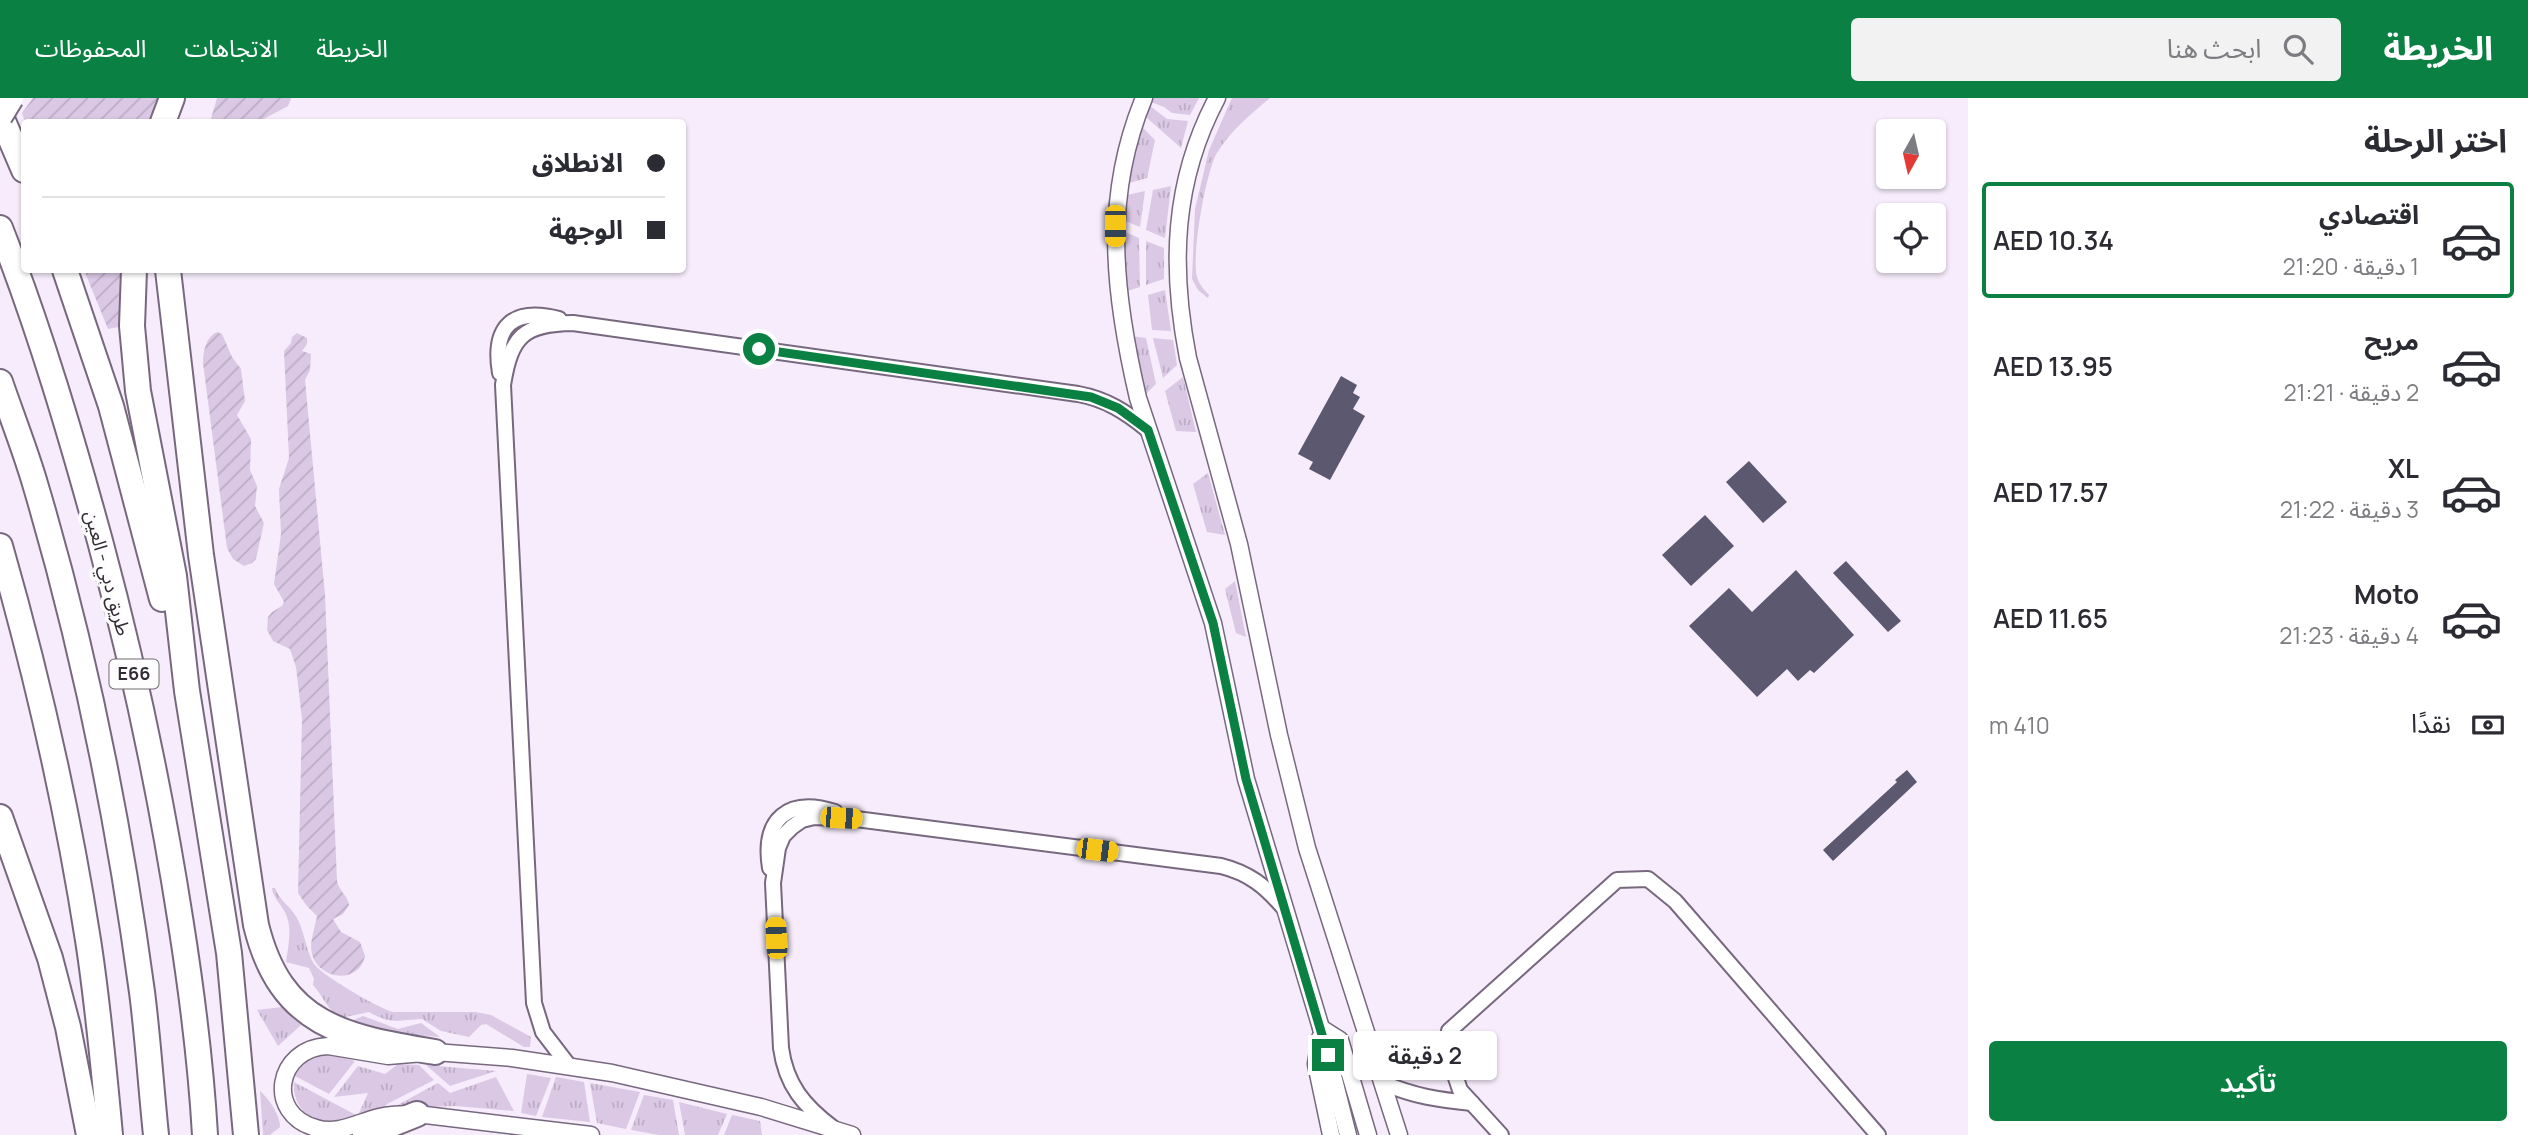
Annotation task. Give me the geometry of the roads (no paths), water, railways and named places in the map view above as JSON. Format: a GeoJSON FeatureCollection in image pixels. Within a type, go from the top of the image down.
{"type":"FeatureCollection","features":[{"type":"Feature","properties":{"kind":"highway"},"geometry":{"type":"LineString","coordinates":[[12,98],[0,115],[21,163]]}},
{"type":"Feature","properties":{"kind":"highway"},"geometry":{"type":"LineString","coordinates":[[164,119],[172,98]]}},
{"type":"Feature","properties":{"kind":"highway"},"geometry":{"type":"LineString","coordinates":[[176,119],[181,98]]}},
{"type":"Feature","properties":{"kind":"highway","name":"طريق دبي - العين"},"geometry":{"type":"LineString","coordinates":[[0,228],[42,342],[81,472],[143,711],[167,835],[190,979],[205,1135]]}},
{"type":"Feature","properties":{"kind":"highway"},"geometry":{"type":"LineString","coordinates":[[66,273],[115,418],[187,691]]}},
{"type":"Feature","properties":{"kind":"highway"},"geometry":{"type":"LineString","coordinates":[[134,273],[132,326],[138,391],[174,576],[187,691],[229,953],[246,1135]]}},
{"type":"Feature","properties":{"kind":"highway"},"geometry":{"type":"LineString","coordinates":[[168,273],[201,555],[261,945],[280,983],[294,1000],[327,1026],[373,1041],[436,1052]]}},
{"type":"Feature","properties":{"kind":"highway","name":"E66"},"geometry":{"type":"LineString","coordinates":[[0,382],[36,485],[66,593],[92,709],[123,866],[142,993],[156,1135]]}},
{"type":"Feature","properties":{"kind":"highway"},"geometry":{"type":"LineString","coordinates":[[0,546],[26,637],[54,757],[78,883],[88,943],[110,1135]]}},
{"type":"Feature","properties":{"kind":"highway"},"geometry":{"type":"LineString","coordinates":[[0,817],[57,981],[76,1062],[89,1135]]}},
{"type":"Feature","properties":{"kind":"highway"},"geometry":{"type":"LineString","coordinates":[[365,1135],[418,1114]]}},
{"type":"Feature","properties":{"kind":"street"},"geometry":{"type":"LineString","coordinates":[[1144,98],[1126,146],[1118,197],[1115,256],[1124,336],[1138,398],[1213,623],[1246,779],[1321,1028],[1348,1135]]}},
{"type":"Feature","properties":{"kind":"street"},"geometry":{"type":"LineString","coordinates":[[1217,98],[1196,141],[1184,187],[1178,261],[1183,334],[1239,544],[1279,735],[1307,848],[1399,1135]]}},
{"type":"Feature","properties":{"kind":"street"},"geometry":{"type":"LineString","coordinates":[[569,1066],[543,1032],[534,1003],[503,384],[508,359],[521,337],[543,325],[573,323],[1078,394],[1104,400],[1148,430]]}},
{"type":"Feature","properties":{"kind":"street"},"geometry":{"type":"LineString","coordinates":[[834,1129],[806,1106],[796,1093],[783,1063],[773,883],[778,848],[783,836],[802,820],[814,817],[856,819],[1222,866],[1237,870],[1265,886],[1283,907]]}},
{"type":"Feature","properties":{"kind":"street"},"geometry":{"type":"LineString","coordinates":[[1501,1135],[1490,1129],[1460,1090],[1446,1048],[1449,1031],[1617,880],[1648,879],[1675,901],[1878,1135]]}},
{"type":"Feature","properties":{"kind":"street"},"geometry":{"type":"LineString","coordinates":[[1321,1028],[1316,1064],[1331,1135]]}},
{"type":"Feature","properties":{"kind":"street"},"geometry":{"type":"LineString","coordinates":[[1321,1028],[1340,1040],[1368,1135]]}},
{"type":"Feature","properties":{"kind":"street"},"geometry":{"type":"LineString","coordinates":[[591,1135],[418,1114],[381,1116],[334,1130],[314,1128],[303,1123],[289,1110],[283,1092],[285,1074],[302,1052],[319,1046],[388,1056],[436,1052],[512,1058],[666,1084],[761,1107],[852,1135]]}},
{"type":"Feature","properties":{"kind":"street"},"geometry":{"type":"LineString","coordinates":[[1383,1083],[1430,1100],[1472,1103]]}}]}
